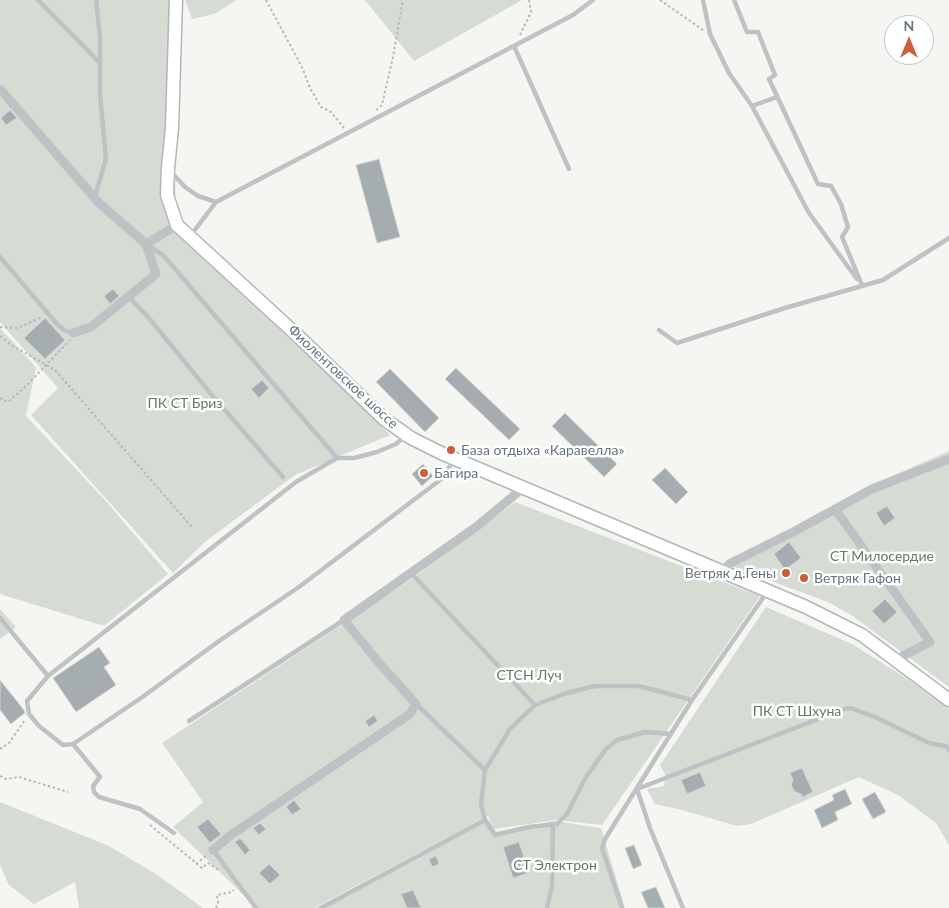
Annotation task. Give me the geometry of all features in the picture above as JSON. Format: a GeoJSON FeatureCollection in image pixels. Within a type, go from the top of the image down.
{"type":"FeatureCollection","features":[{"type":"Feature","properties":{"kind":"main road"},"geometry":{"type":"LineString","coordinates":[[176,0],[172,128],[167,195],[177,225]]}},
{"type":"Feature","properties":{"kind":"main road","name":"Фиолентовское шоссе"},"geometry":{"type":"LineString","coordinates":[[177,225],[298,336],[384,419],[406,435],[454,459],[806,607],[862,634],[949,700]]}},
{"type":"Feature","properties":{"kind":"street"},"geometry":{"type":"LineString","coordinates":[[0,89],[94,198],[146,244],[156,274],[91,327],[73,333]]}},
{"type":"Feature","properties":{"kind":"street"},"geometry":{"type":"LineString","coordinates":[[146,244],[177,225]]}},
{"type":"Feature","properties":{"kind":"street"},"geometry":{"type":"LineString","coordinates":[[724,573],[729,564],[872,489],[949,459]]}},
{"type":"Feature","properties":{"kind":"street"},"geometry":{"type":"LineString","coordinates":[[210,853],[231,835],[410,714],[416,704],[344,620],[476,527],[523,488]]}},
{"type":"Feature","properties":{"kind":"street"},"geometry":{"type":"LineString","coordinates":[[835,510],[930,642],[895,660]]}},
{"type":"Feature","properties":{"kind":"lane"},"geometry":{"type":"LineString","coordinates":[[38,0],[100,63]]}},
{"type":"Feature","properties":{"kind":"lane"},"geometry":{"type":"LineString","coordinates":[[94,198],[106,159],[100,94],[100,37],[96,0]]}},
{"type":"Feature","properties":{"kind":"lane"},"geometry":{"type":"LineString","coordinates":[[190,236],[216,202],[573,15],[593,0]]}},
{"type":"Feature","properties":{"kind":"lane"},"geometry":{"type":"LineString","coordinates":[[703,0],[710,34],[729,73],[752,106],[809,213],[862,285]]}},
{"type":"Feature","properties":{"kind":"lane"},"geometry":{"type":"LineString","coordinates":[[734,0],[747,32],[758,32],[775,75],[769,80],[818,184],[831,186],[841,204],[848,227],[842,237],[862,285]]}},
{"type":"Feature","properties":{"kind":"lane"},"geometry":{"type":"LineString","coordinates":[[514,46],[569,168]]}},
{"type":"Feature","properties":{"kind":"lane"},"geometry":{"type":"LineString","coordinates":[[752,106],[777,97]]}},
{"type":"Feature","properties":{"kind":"lane"},"geometry":{"type":"LineString","coordinates":[[168,168],[185,187],[198,196],[216,202]]}},
{"type":"Feature","properties":{"kind":"lane"},"geometry":{"type":"LineString","coordinates":[[659,330],[677,343],[883,280],[949,238]]}},
{"type":"Feature","properties":{"kind":"lane"},"geometry":{"type":"LineString","coordinates":[[146,244],[163,255],[337,458]]}},
{"type":"Feature","properties":{"kind":"lane"},"geometry":{"type":"LineString","coordinates":[[0,257],[48,314],[64,330],[73,333]]}},
{"type":"Feature","properties":{"kind":"lane"},"geometry":{"type":"LineString","coordinates":[[128,296],[148,317],[211,394],[283,477]]}},
{"type":"Feature","properties":{"kind":"lane"},"geometry":{"type":"LineString","coordinates":[[406,435],[396,444],[377,452],[354,458],[337,458],[296,482],[48,676],[27,700],[29,714],[39,726],[63,745],[72,744],[142,698],[219,641],[299,587],[444,477],[454,459]]}},
{"type":"Feature","properties":{"kind":"lane"},"geometry":{"type":"LineString","coordinates":[[411,573],[535,705]]}},
{"type":"Feature","properties":{"kind":"lane"},"geometry":{"type":"LineString","coordinates":[[622,908],[602,848],[605,839],[692,700],[767,592]]}},
{"type":"Feature","properties":{"kind":"lane"},"geometry":{"type":"LineString","coordinates":[[0,618],[48,676]]}},
{"type":"Feature","properties":{"kind":"lane"},"geometry":{"type":"LineString","coordinates":[[189,721],[344,620]]}},
{"type":"Feature","properties":{"kind":"lane"},"geometry":{"type":"LineString","coordinates":[[671,734],[645,732],[617,740],[606,749],[586,777],[567,814],[557,824],[529,827],[495,836],[485,820],[481,804],[485,770],[510,729],[535,705],[567,693],[595,686],[639,686],[692,700]]}},
{"type":"Feature","properties":{"kind":"lane"},"geometry":{"type":"LineString","coordinates":[[416,704],[485,770]]}},
{"type":"Feature","properties":{"kind":"lane"},"geometry":{"type":"LineString","coordinates":[[637,788],[844,709],[851,708],[875,717],[929,743],[948,748],[949,741]]}},
{"type":"Feature","properties":{"kind":"lane"},"geometry":{"type":"LineString","coordinates":[[72,744],[100,777],[93,786],[94,792],[98,797],[140,809],[174,833]]}},
{"type":"Feature","properties":{"kind":"lane"},"geometry":{"type":"LineString","coordinates":[[637,788],[650,828],[683,908]]}},
{"type":"Feature","properties":{"kind":"lane"},"geometry":{"type":"LineString","coordinates":[[321,908],[485,820]]}},
{"type":"Feature","properties":{"kind":"lane"},"geometry":{"type":"LineString","coordinates":[[547,908],[552,886],[553,825]]}},
{"type":"Feature","properties":{"kind":"lane"},"geometry":{"type":"LineString","coordinates":[[210,853],[256,908]]}},
{"type":"Feature","properties":{"kind":"path"},"geometry":{"type":"LineString","coordinates":[[266,0],[321,107],[331,112],[347,133]]}},
{"type":"Feature","properties":{"kind":"path"},"geometry":{"type":"LineString","coordinates":[[375,110],[382,105],[403,0]]}},
{"type":"Feature","properties":{"kind":"path"},"geometry":{"type":"LineString","coordinates":[[514,46],[531,12],[529,0]]}},
{"type":"Feature","properties":{"kind":"path"},"geometry":{"type":"LineString","coordinates":[[660,0],[710,34]]}},
{"type":"Feature","properties":{"kind":"path"},"geometry":{"type":"LineString","coordinates":[[0,327],[18,328],[48,314]]}},
{"type":"Feature","properties":{"kind":"path"},"geometry":{"type":"LineString","coordinates":[[0,398],[8,402],[26,386],[68,342],[73,333]]}},
{"type":"Feature","properties":{"kind":"path"},"geometry":{"type":"LineString","coordinates":[[0,336],[13,346],[55,370],[192,527]]}},
{"type":"Feature","properties":{"kind":"path"},"geometry":{"type":"LineString","coordinates":[[0,749],[9,743],[29,714]]}},
{"type":"Feature","properties":{"kind":"path"},"geometry":{"type":"LineString","coordinates":[[0,776],[6,780],[19,777],[68,792]]}},
{"type":"Feature","properties":{"kind":"path"},"geometry":{"type":"LineString","coordinates":[[150,825],[202,868],[208,863]]}},
{"type":"Feature","properties":{"kind":"path"},"geometry":{"type":"LineString","coordinates":[[196,864],[210,853]]}},
{"type":"Feature","properties":{"kind":"path"},"geometry":{"type":"LineString","coordinates":[[216,908],[218,903],[217,895],[232,892],[235,888]]}},
{"type":"Feature","properties":{"kind":"green space","name":"ПК СТ Бриз"},"geometry":{"type":"Polygon","coordinates":[[[0,0],[169,0],[172,128],[177,225],[390,435],[295,475],[206,541],[173,573],[31,415],[58,388],[0,322],[0,0]]]}},
{"type":"Feature","properties":{"kind":"green space"},"geometry":{"type":"Polygon","coordinates":[[[185,0],[237,0],[214,14],[192,19],[185,0]]]}},
{"type":"Feature","properties":{"kind":"green space"},"geometry":{"type":"Polygon","coordinates":[[[365,0],[522,0],[414,61],[365,0]]]}},
{"type":"Feature","properties":{"kind":"green space"},"geometry":{"type":"Polygon","coordinates":[[[0,328],[36,367],[26,416],[105,500],[168,574],[104,626],[0,594],[0,328]]]}},
{"type":"Feature","properties":{"kind":"green space","name":"СТ Милосердие"},"geometry":{"type":"Polygon","coordinates":[[[949,451],[949,687],[854,617],[830,603],[726,564],[874,484],[949,451]]]}},
{"type":"Feature","properties":{"kind":"green space","name":"СТСН Луч"},"geometry":{"type":"Polygon","coordinates":[[[515,502],[760,596],[602,825],[556,820],[494,829],[496,832],[554,821],[601,828],[625,908],[315,908],[488,819],[493,826],[488,816],[314,908],[257,908],[173,827],[203,802],[162,743],[419,574],[515,502]]]}},
{"type":"Feature","properties":{"kind":"green space","name":"ПК СТ Шхуна"},"geometry":{"type":"Polygon","coordinates":[[[766,607],[852,644],[906,678],[949,709],[949,845],[936,823],[898,795],[859,777],[751,824],[737,826],[655,804],[647,789],[664,786],[665,774],[660,765],[766,607]]]}},
{"type":"Feature","properties":{"kind":"green space"},"geometry":{"type":"Polygon","coordinates":[[[0,609],[16,627],[0,639],[0,609]]]}},
{"type":"Feature","properties":{"kind":"green space"},"geometry":{"type":"Polygon","coordinates":[[[0,802],[109,846],[156,874],[203,908],[79,908],[75,882],[34,904],[9,885],[0,865],[0,802]]]}},
{"type":"Feature","properties":{"kind":"building"},"geometry":{"type":"Polygon","coordinates":[[[10,110],[17,118],[6,125],[1,118],[10,110]]]}},
{"type":"Feature","properties":{"kind":"building"},"geometry":{"type":"Polygon","coordinates":[[[379,159],[400,237],[377,243],[356,165],[379,159]]]}},
{"type":"Feature","properties":{"kind":"building"},"geometry":{"type":"Polygon","coordinates":[[[113,289],[119,296],[110,304],[104,296],[113,289]]]}},
{"type":"Feature","properties":{"kind":"building"},"geometry":{"type":"Polygon","coordinates":[[[45,318],[65,340],[45,359],[24,338],[45,318]]]}},
{"type":"Feature","properties":{"kind":"building"},"geometry":{"type":"Polygon","coordinates":[[[456,368],[520,429],[509,440],[445,379],[456,368]]]}},
{"type":"Feature","properties":{"kind":"building"},"geometry":{"type":"Polygon","coordinates":[[[390,369],[439,418],[425,432],[376,382],[390,369]]]}},
{"type":"Feature","properties":{"kind":"building"},"geometry":{"type":"Polygon","coordinates":[[[262,380],[269,388],[259,398],[251,389],[262,380]]]}},
{"type":"Feature","properties":{"kind":"building"},"geometry":{"type":"Polygon","coordinates":[[[565,413],[617,464],[604,477],[552,426],[565,413]]]}},
{"type":"Feature","properties":{"kind":"building"},"geometry":{"type":"Polygon","coordinates":[[[423,464],[433,476],[422,486],[412,474],[423,464]]]}},
{"type":"Feature","properties":{"kind":"building"},"geometry":{"type":"Polygon","coordinates":[[[665,468],[688,492],[676,504],[652,480],[665,468]]]}},
{"type":"Feature","properties":{"kind":"building"},"geometry":{"type":"Polygon","coordinates":[[[887,506],[895,518],[884,526],[876,513],[887,506]]]}},
{"type":"Feature","properties":{"kind":"building"},"geometry":{"type":"Polygon","coordinates":[[[789,542],[801,558],[785,570],[774,554],[789,542]]]}},
{"type":"Feature","properties":{"kind":"building"},"geometry":{"type":"Polygon","coordinates":[[[885,599],[897,612],[884,624],[872,611],[885,599]]]}},
{"type":"Feature","properties":{"kind":"building"},"geometry":{"type":"Polygon","coordinates":[[[99,647],[110,663],[104,667],[116,685],[76,712],[53,678],[99,647]]]}},
{"type":"Feature","properties":{"kind":"building"},"geometry":{"type":"Polygon","coordinates":[[[0,680],[25,713],[11,724],[0,710],[0,680]]]}},
{"type":"Feature","properties":{"kind":"building"},"geometry":{"type":"Polygon","coordinates":[[[374,715],[378,721],[369,727],[365,721],[374,715]]]}},
{"type":"Feature","properties":{"kind":"building"},"geometry":{"type":"Polygon","coordinates":[[[802,768],[813,792],[803,797],[795,792],[791,785],[793,780],[790,773],[802,768]]]}},
{"type":"Feature","properties":{"kind":"building"},"geometry":{"type":"Polygon","coordinates":[[[700,772],[706,786],[687,794],[681,780],[700,772]]]}},
{"type":"Feature","properties":{"kind":"building"},"geometry":{"type":"Polygon","coordinates":[[[845,789],[852,804],[835,812],[838,820],[822,828],[814,810],[834,800],[832,795],[845,789]]]}},
{"type":"Feature","properties":{"kind":"building"},"geometry":{"type":"Polygon","coordinates":[[[875,792],[886,812],[873,819],[862,799],[875,792]]]}},
{"type":"Feature","properties":{"kind":"building"},"geometry":{"type":"Polygon","coordinates":[[[294,800],[301,809],[292,815],[286,807],[294,800]]]}},
{"type":"Feature","properties":{"kind":"building"},"geometry":{"type":"Polygon","coordinates":[[[208,819],[221,834],[210,843],[197,827],[208,819]]]}},
{"type":"Feature","properties":{"kind":"building"},"geometry":{"type":"Polygon","coordinates":[[[260,823],[266,829],[259,835],[253,828],[260,823]]]}},
{"type":"Feature","properties":{"kind":"building"},"geometry":{"type":"Polygon","coordinates":[[[240,838],[250,850],[245,855],[235,842],[240,838]]]}},
{"type":"Feature","properties":{"kind":"building"},"geometry":{"type":"Polygon","coordinates":[[[519,842],[529,873],[513,878],[503,847],[519,842]]]}},
{"type":"Feature","properties":{"kind":"building"},"geometry":{"type":"Polygon","coordinates":[[[634,845],[642,865],[633,869],[625,848],[634,845]]]}},
{"type":"Feature","properties":{"kind":"building"},"geometry":{"type":"Polygon","coordinates":[[[436,856],[439,864],[432,867],[429,859],[436,856]]]}},
{"type":"Feature","properties":{"kind":"building"},"geometry":{"type":"Polygon","coordinates":[[[269,864],[280,875],[270,884],[259,873],[269,864]]]}},
{"type":"Feature","properties":{"kind":"building"},"geometry":{"type":"Polygon","coordinates":[[[656,887],[665,908],[648,908],[641,892],[656,887]]]}},
{"type":"Feature","properties":{"kind":"building"},"geometry":{"type":"Polygon","coordinates":[[[413,890],[421,908],[407,908],[401,894],[413,890]]]}},
{"type":"Feature","properties":{"kind":"place","name":"База отдыха «Каравелла»"},"geometry":{"type":"Point","coordinates":[451,450]}},
{"type":"Feature","properties":{"kind":"place","name":"Багира"},"geometry":{"type":"Point","coordinates":[424,473]}},
{"type":"Feature","properties":{"kind":"place","name":"Ветряк д.Гены"},"geometry":{"type":"Point","coordinates":[786,573]}},
{"type":"Feature","properties":{"kind":"place","name":"Ветряк Гафон"},"geometry":{"type":"Point","coordinates":[804,578]}},
{"type":"Feature","properties":{"kind":"park label","name":"СТ Электрон"},"geometry":{"type":"Point","coordinates":[555,865]}}]}
